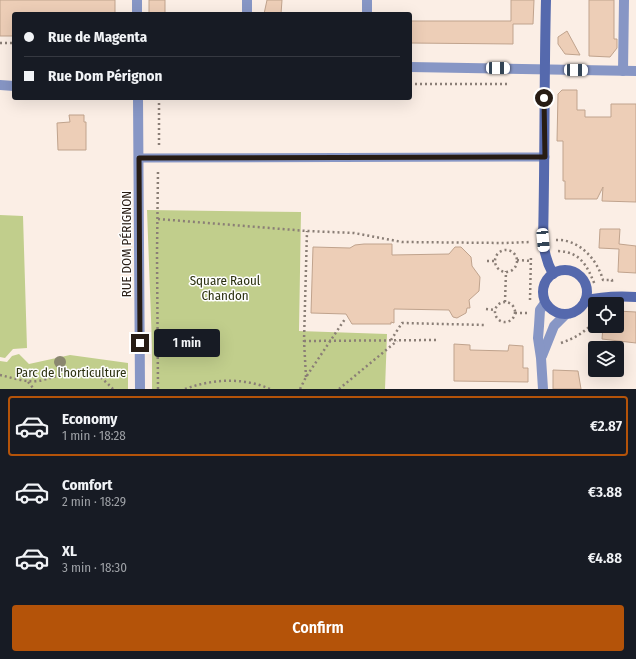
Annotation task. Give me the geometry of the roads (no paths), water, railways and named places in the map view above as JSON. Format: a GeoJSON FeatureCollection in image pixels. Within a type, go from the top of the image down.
{"type":"FeatureCollection","features":[{"type":"Feature","properties":{"kind":"main road"},"geometry":{"type":"LineString","coordinates":[[546,0],[543,244],[548,266],[553,274]]}},
{"type":"Feature","properties":{"kind":"main road"},"geometry":{"type":"LineString","coordinates":[[585,301],[586,286],[577,274],[562,270],[553,274],[544,283],[543,291],[545,303],[554,312],[566,314],[577,310],[585,301],[611,292],[636,297]]}},
{"type":"Feature","properties":{"kind":"street"},"geometry":{"type":"LineString","coordinates":[[137,0],[137,12]]}},
{"type":"Feature","properties":{"kind":"street"},"geometry":{"type":"LineString","coordinates":[[247,0],[247,12]]}},
{"type":"Feature","properties":{"kind":"street"},"geometry":{"type":"LineString","coordinates":[[367,0],[367,12]]}},
{"type":"Feature","properties":{"kind":"street"},"geometry":{"type":"LineString","coordinates":[[623,71],[624,0]]}},
{"type":"Feature","properties":{"kind":"street"},"geometry":{"type":"LineString","coordinates":[[412,67],[636,71]]}},
{"type":"Feature","properties":{"kind":"street"},"geometry":{"type":"LineString","coordinates":[[0,85],[12,86]]}},
{"type":"Feature","properties":{"kind":"street","name":"RUE DOM PÉRIGNON"},"geometry":{"type":"LineString","coordinates":[[138,100],[140,389]]}},
{"type":"Feature","properties":{"kind":"street"},"geometry":{"type":"LineString","coordinates":[[543,389],[538,338],[540,310],[545,303]]}},
{"type":"Feature","properties":{"kind":"street"},"geometry":{"type":"LineString","coordinates":[[541,358],[554,326],[566,314]]}},
{"type":"Feature","properties":{"kind":"lane"},"geometry":{"type":"LineString","coordinates":[[139,158],[545,157]]}},
{"type":"Feature","properties":{"kind":"park label","name":"Square Raoul Chandon"},"geometry":{"type":"Point","coordinates":[225,288]}},
{"type":"Feature","properties":{"kind":"park label","name":"Parc de l'horticulture"},"geometry":{"type":"Point","coordinates":[71,372]}}]}
